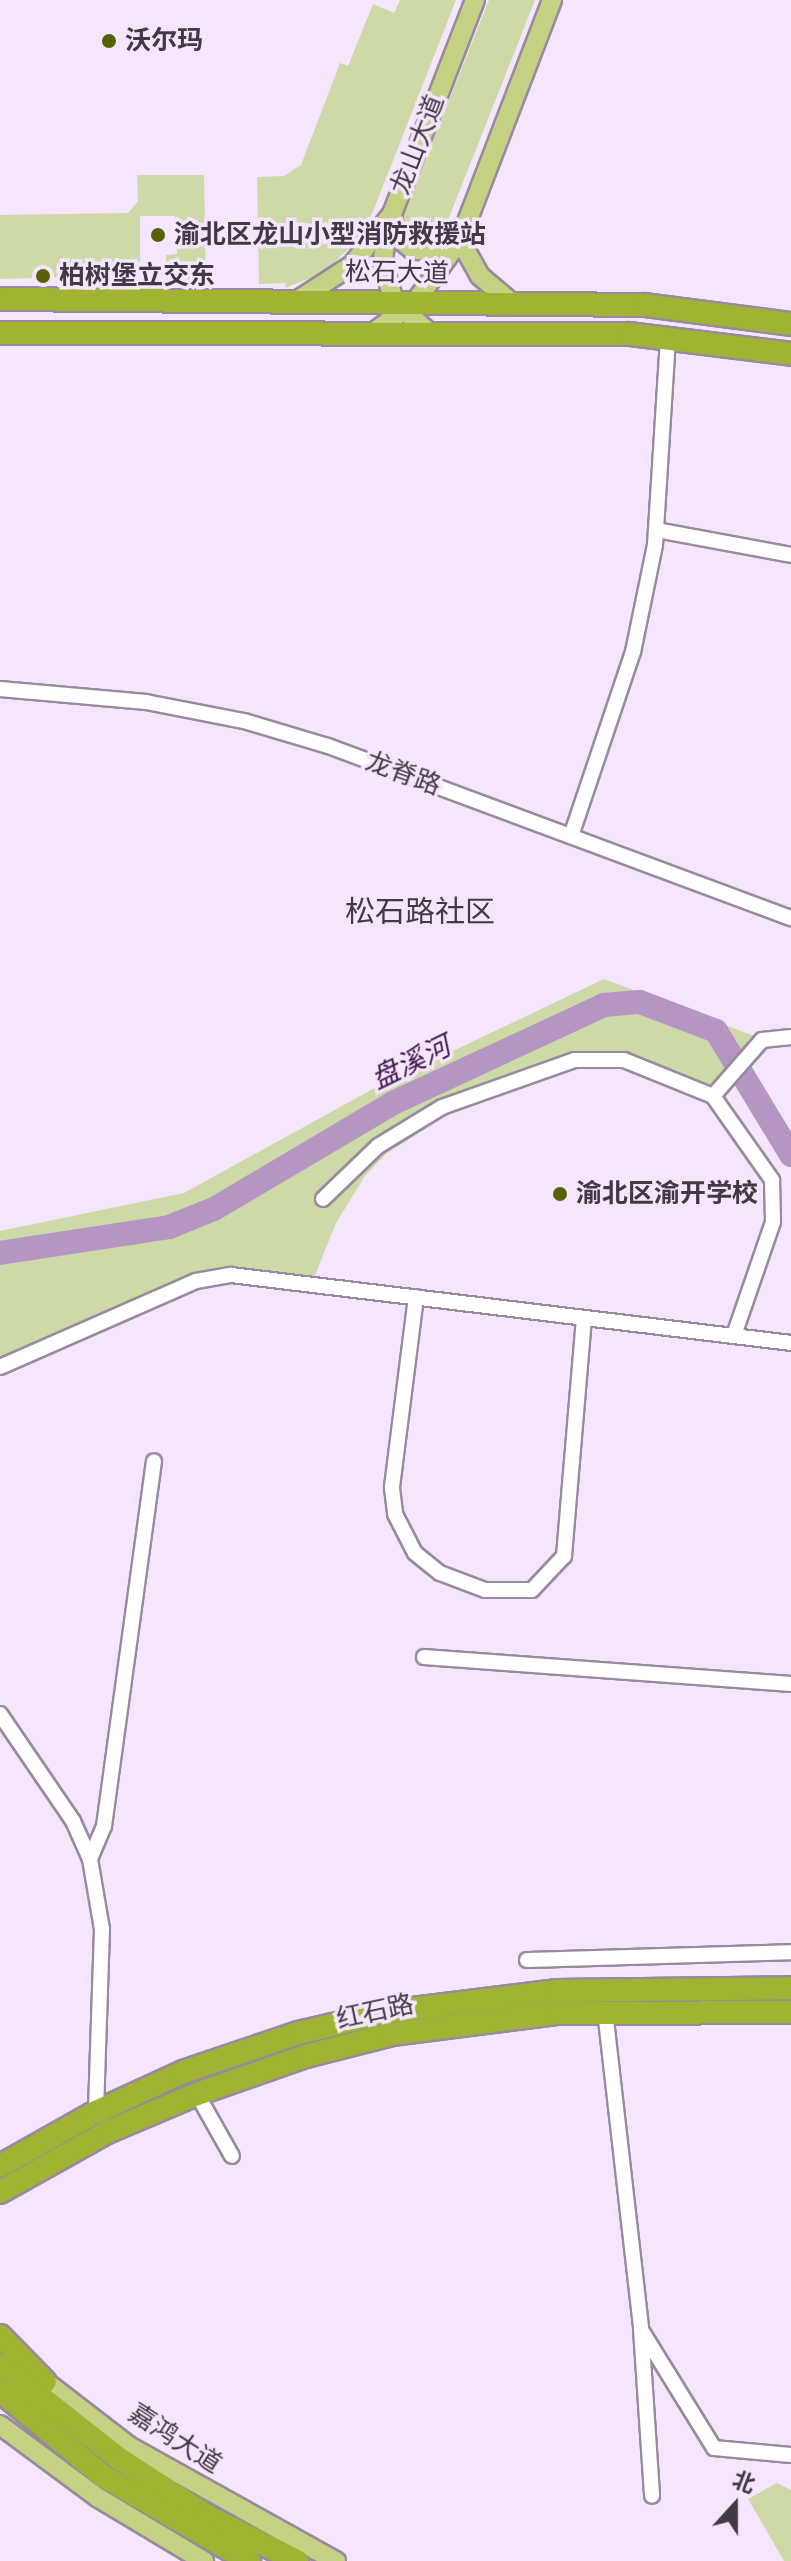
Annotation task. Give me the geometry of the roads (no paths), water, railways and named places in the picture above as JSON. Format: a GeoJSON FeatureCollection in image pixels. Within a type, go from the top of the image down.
{"type":"FeatureCollection","features":[{"type":"Feature","properties":{"kind":"highway","name":"松石大道"},"geometry":{"type":"LineString","coordinates":[[0,299],[645,305],[791,324]]}},
{"type":"Feature","properties":{"kind":"highway"},"geometry":{"type":"LineString","coordinates":[[0,333],[668,338],[791,354]]}},
{"type":"Feature","properties":{"kind":"highway","name":"红石路"},"geometry":{"type":"LineString","coordinates":[[0,2166],[96,2112],[183,2072],[298,2033],[388,2012],[556,1991],[791,1988]]}},
{"type":"Feature","properties":{"kind":"highway","name":"红石路"},"geometry":{"type":"LineString","coordinates":[[0,2192],[107,2132],[197,2094],[306,2056],[392,2034],[605,2011],[791,2012]]}},
{"type":"Feature","properties":{"kind":"highway"},"geometry":{"type":"LineString","coordinates":[[0,2338],[45,2382]]}},
{"type":"Feature","properties":{"kind":"highway","name":"嘉鸿大道"},"geometry":{"type":"LineString","coordinates":[[0,2365],[118,2458],[207,2516],[297,2561]]}},
{"type":"Feature","properties":{"kind":"highway"},"geometry":{"type":"LineString","coordinates":[[0,2391],[103,2476],[249,2561]]}},
{"type":"Feature","properties":{"kind":"main road","name":"龙山大道"},"geometry":{"type":"LineString","coordinates":[[298,300],[352,265],[392,214],[475,0]]}},
{"type":"Feature","properties":{"kind":"main road"},"geometry":{"type":"LineString","coordinates":[[367,337],[404,305],[460,240],[552,0]]}},
{"type":"Feature","properties":{"kind":"main road"},"geometry":{"type":"LineString","coordinates":[[392,214],[395,235],[413,250],[437,251],[460,240]]}},
{"type":"Feature","properties":{"kind":"main road"},"geometry":{"type":"LineString","coordinates":[[392,214],[382,263],[404,305],[433,336]]}},
{"type":"Feature","properties":{"kind":"main road"},"geometry":{"type":"LineString","coordinates":[[460,240],[480,276],[512,303]]}},
{"type":"Feature","properties":{"kind":"main road","name":"嘉鸿大道"},"geometry":{"type":"LineString","coordinates":[[45,2382],[129,2446],[336,2561]]}},
{"type":"Feature","properties":{"kind":"main road"},"geometry":{"type":"LineString","coordinates":[[0,2425],[97,2497],[204,2561]]}},
{"type":"Feature","properties":{"kind":"street"},"geometry":{"type":"LineString","coordinates":[[571,836],[633,652],[656,530],[668,338]]}},
{"type":"Feature","properties":{"kind":"street"},"geometry":{"type":"LineString","coordinates":[[656,530],[791,555]]}},
{"type":"Feature","properties":{"kind":"street","name":"龙脊路"},"geometry":{"type":"LineString","coordinates":[[0,689],[146,702],[244,721],[328,746],[791,918]]}},
{"type":"Feature","properties":{"kind":"street"},"geometry":{"type":"LineString","coordinates":[[713,1096],[747,1053],[762,1040],[791,1037]]}},
{"type":"Feature","properties":{"kind":"street"},"geometry":{"type":"LineString","coordinates":[[323,1199],[378,1146],[442,1107],[575,1060],[624,1060],[713,1096],[761,1159],[775,1202],[773,1222],[734,1335]]}},
{"type":"Feature","properties":{"kind":"street"},"geometry":{"type":"LineString","coordinates":[[0,1367],[214,1276],[416,1297],[791,1343]]}},
{"type":"Feature","properties":{"kind":"street"},"geometry":{"type":"LineString","coordinates":[[416,1297],[392,1488],[395,1514],[415,1553],[440,1573],[485,1590],[532,1590],[564,1556],[584,1319]]}},
{"type":"Feature","properties":{"kind":"street"},"geometry":{"type":"LineString","coordinates":[[90,1859],[104,1826],[154,1461]]}},
{"type":"Feature","properties":{"kind":"street"},"geometry":{"type":"LineString","coordinates":[[424,1657],[791,1684]]}},
{"type":"Feature","properties":{"kind":"street"},"geometry":{"type":"LineString","coordinates":[[0,1714],[73,1821],[90,1859],[102,1929],[96,2112]]}},
{"type":"Feature","properties":{"kind":"street"},"geometry":{"type":"LineString","coordinates":[[527,1960],[791,1952]]}},
{"type":"Feature","properties":{"kind":"street"},"geometry":{"type":"LineString","coordinates":[[605,2011],[641,2329],[652,2496]]}},
{"type":"Feature","properties":{"kind":"street"},"geometry":{"type":"LineString","coordinates":[[197,2094],[232,2156]]}},
{"type":"Feature","properties":{"kind":"street"},"geometry":{"type":"LineString","coordinates":[[641,2329],[714,2448],[791,2455]]}},
{"type":"Feature","properties":{"kind":"waterway","name":"盘溪河"},"geometry":{"type":"LineString","coordinates":[[0,1253],[169,1227],[214,1209],[393,1103],[604,1005],[640,1002],[716,1031],[791,1155]]}},
{"type":"Feature","properties":{"kind":"place","name":"沃尔玛"},"geometry":{"type":"Point","coordinates":[109,41]}},
{"type":"Feature","properties":{"kind":"place","name":"渝北区龙山小型消防救援站"},"geometry":{"type":"Point","coordinates":[158,235]}},
{"type":"Feature","properties":{"kind":"place","name":"柏树堡立交东"},"geometry":{"type":"Point","coordinates":[43,276]}},
{"type":"Feature","properties":{"kind":"place","name":"渝北区渝开学校"},"geometry":{"type":"Point","coordinates":[560,1194]}},
{"type":"Feature","properties":{"kind":"district","name":"松石路社区"},"geometry":{"type":"Point","coordinates":[420,913]}}]}
